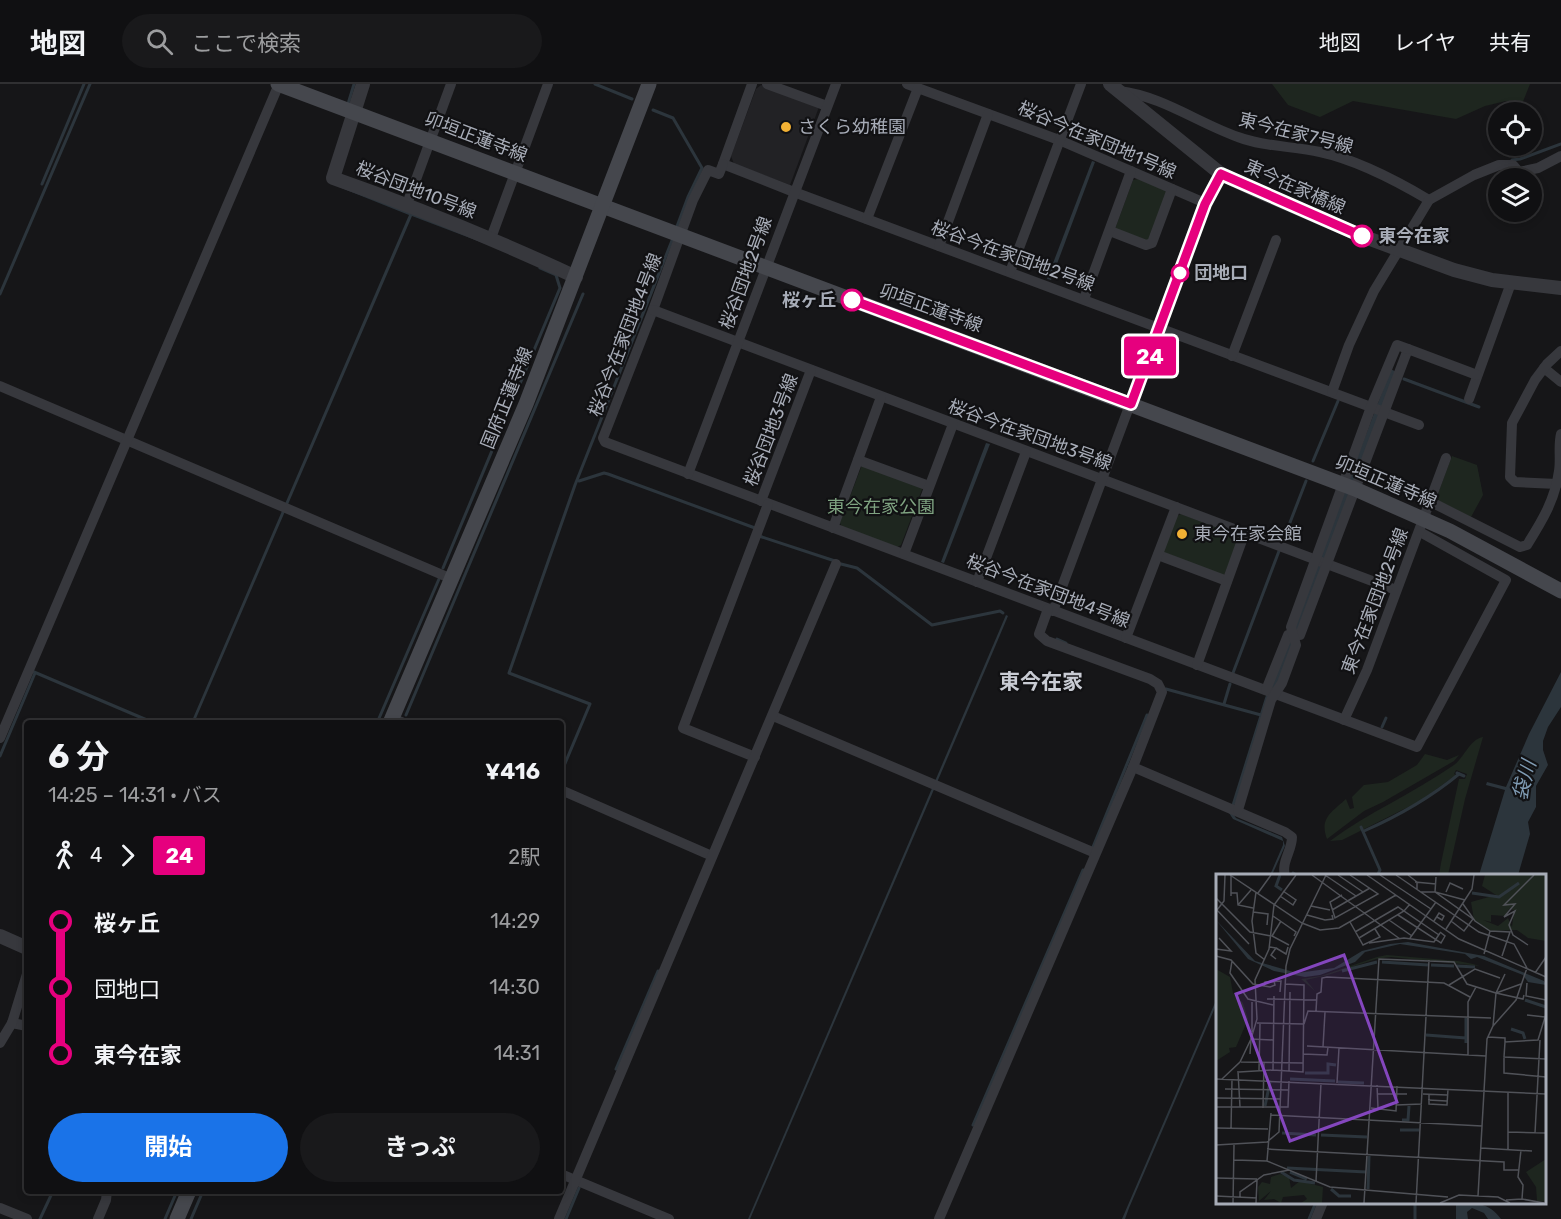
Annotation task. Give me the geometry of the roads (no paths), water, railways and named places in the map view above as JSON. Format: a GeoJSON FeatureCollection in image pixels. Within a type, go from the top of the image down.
{"type":"FeatureCollection","features":[{"type":"Feature","properties":{"kind":"main road","name":"卯垣正蓮寺線"},"geometry":{"type":"LineString","coordinates":[[279,84],[1349,487],[1422,525],[1561,591]]}},
{"type":"Feature","properties":{"kind":"main road","name":"国府正蓮寺線"},"geometry":{"type":"LineString","coordinates":[[395,720],[526,404],[649,84]]}},
{"type":"Feature","properties":{"kind":"main road"},"geometry":{"type":"LineString","coordinates":[[177,1219],[188,1194]]}},
{"type":"Feature","properties":{"kind":"street"},"geometry":{"type":"LineString","coordinates":[[0,738],[279,84]]}},
{"type":"Feature","properties":{"kind":"street","name":"桜谷団地10号線"},"geometry":{"type":"LineString","coordinates":[[363,84],[333,178],[407,204],[491,238],[576,277]]}},
{"type":"Feature","properties":{"kind":"street"},"geometry":{"type":"LineString","coordinates":[[407,204],[451,84]]}},
{"type":"Feature","properties":{"kind":"street"},"geometry":{"type":"LineString","coordinates":[[491,238],[548,84]]}},
{"type":"Feature","properties":{"kind":"street"},"geometry":{"type":"LineString","coordinates":[[723,164],[752,84]]}},
{"type":"Feature","properties":{"kind":"street"},"geometry":{"type":"LineString","coordinates":[[767,84],[827,106]]}},
{"type":"Feature","properties":{"kind":"street","name":"桜谷団地2号線"},"geometry":{"type":"LineString","coordinates":[[688,474],[836,84]]}},
{"type":"Feature","properties":{"kind":"street"},"geometry":{"type":"LineString","coordinates":[[1010,272],[1081,84]]}},
{"type":"Feature","properties":{"kind":"street"},"geometry":{"type":"LineString","coordinates":[[867,219],[912,86]]}},
{"type":"Feature","properties":{"kind":"street","name":"桜谷今在家団地1号線"},"geometry":{"type":"LineString","coordinates":[[912,86],[1059,140],[1205,204]]}},
{"type":"Feature","properties":{"kind":"street","name":"東今在家橋線"},"geometry":{"type":"LineString","coordinates":[[1114,87],[1221,174],[1362,236],[1454,270],[1511,283],[1561,288]]}},
{"type":"Feature","properties":{"kind":"street","name":"東今在家7号線"},"geometry":{"type":"LineString","coordinates":[[1114,87],[1181,110],[1240,138],[1333,155],[1393,179],[1430,200]]}},
{"type":"Feature","properties":{"kind":"street"},"geometry":{"type":"LineString","coordinates":[[939,246],[988,114]]}},
{"type":"Feature","properties":{"kind":"street"},"geometry":{"type":"LineString","coordinates":[[1332,392],[1374,291],[1430,200],[1499,165],[1514,165],[1519,172],[1528,171],[1561,156]]}},
{"type":"Feature","properties":{"kind":"street","name":"桜谷今在家団地2号線"},"geometry":{"type":"LineString","coordinates":[[723,164],[1419,425]]}},
{"type":"Feature","properties":{"kind":"street","name":"桜谷今在家団地4号線"},"geometry":{"type":"LineString","coordinates":[[723,164],[719,174],[708,170],[693,200],[603,438],[604,442],[1417,747],[1506,580],[1422,525]]}},
{"type":"Feature","properties":{"kind":"street"},"geometry":{"type":"LineString","coordinates":[[1084,299],[1131,171]]}},
{"type":"Feature","properties":{"kind":"street"},"geometry":{"type":"LineString","coordinates":[[939,1219],[1133,767],[1162,692],[1158,684],[1047,641],[1039,634],[1051,610],[1103,479],[1205,204],[1221,174]]}},
{"type":"Feature","properties":{"kind":"street"},"geometry":{"type":"LineString","coordinates":[[1110,231],[1146,245],[1152,243],[1172,189]]}},
{"type":"Feature","properties":{"kind":"street"},"geometry":{"type":"LineString","coordinates":[[1232,356],[1276,240]]}},
{"type":"Feature","properties":{"kind":"street"},"geometry":{"type":"LineString","coordinates":[[1468,399],[1511,283]]}},
{"type":"Feature","properties":{"kind":"street","name":"桜谷今在家団地3号線"},"geometry":{"type":"LineString","coordinates":[[653,310],[1396,590]]}},
{"type":"Feature","properties":{"kind":"street"},"geometry":{"type":"LineString","coordinates":[[1294,635],[1300,635],[1328,564],[1371,407],[1397,345],[1477,375]]}},
{"type":"Feature","properties":{"kind":"street"},"geometry":{"type":"LineString","coordinates":[[1238,810],[1271,700],[1271,692],[1296,645],[1291,627],[1316,559],[1385,412],[1408,349]]}},
{"type":"Feature","properties":{"kind":"street"},"geometry":{"type":"LineString","coordinates":[[1557,484],[1515,482],[1510,477],[1512,423],[1535,380],[1561,351]]}},
{"type":"Feature","properties":{"kind":"street"},"geometry":{"type":"LineString","coordinates":[[1544,368],[1561,382]]}},
{"type":"Feature","properties":{"kind":"street","name":"桜谷団地3号線"},"geometry":{"type":"LineString","coordinates":[[755,757],[683,728],[811,370]]}},
{"type":"Feature","properties":{"kind":"street"},"geometry":{"type":"LineString","coordinates":[[0,386],[452,579]]}},
{"type":"Feature","properties":{"kind":"street"},"geometry":{"type":"LineString","coordinates":[[833,528],[882,397]]}},
{"type":"Feature","properties":{"kind":"street"},"geometry":{"type":"LineString","coordinates":[[904,554],[952,424]]}},
{"type":"Feature","properties":{"kind":"street"},"geometry":{"type":"LineString","coordinates":[[1431,502],[1520,547],[1527,545],[1547,513],[1557,484],[1561,434]]}},
{"type":"Feature","properties":{"kind":"street"},"geometry":{"type":"LineString","coordinates":[[977,582],[1026,452]]}},
{"type":"Feature","properties":{"kind":"street","name":"東今在家団地2号線"},"geometry":{"type":"LineString","coordinates":[[1344,720],[1367,670],[1446,458]]}},
{"type":"Feature","properties":{"kind":"street"},"geometry":{"type":"LineString","coordinates":[[858,460],[929,486]]}},
{"type":"Feature","properties":{"kind":"street"},"geometry":{"type":"LineString","coordinates":[[1126,638],[1176,507]]}},
{"type":"Feature","properties":{"kind":"street"},"geometry":{"type":"LineString","coordinates":[[1197,665],[1245,532]]}},
{"type":"Feature","properties":{"kind":"street"},"geometry":{"type":"LineString","coordinates":[[1158,555],[1227,581]]}},
{"type":"Feature","properties":{"kind":"street"},"geometry":{"type":"LineString","coordinates":[[559,1219],[836,564]]}},
{"type":"Feature","properties":{"kind":"street"},"geometry":{"type":"LineString","coordinates":[[773,716],[1095,853]]}},
{"type":"Feature","properties":{"kind":"street"},"geometry":{"type":"LineString","coordinates":[[1133,767],[1285,832],[1292,837],[1292,846],[1284,865],[1285,874]]}},
{"type":"Feature","properties":{"kind":"street"},"geometry":{"type":"LineString","coordinates":[[564,791],[712,856]]}},
{"type":"Feature","properties":{"kind":"street"},"geometry":{"type":"LineString","coordinates":[[0,936],[24,947]]}},
{"type":"Feature","properties":{"kind":"street"},"geometry":{"type":"LineString","coordinates":[[0,1043],[12,1023],[24,984]]}},
{"type":"Feature","properties":{"kind":"street"},"geometry":{"type":"LineString","coordinates":[[12,1023],[24,1025]]}},
{"type":"Feature","properties":{"kind":"street"},"geometry":{"type":"LineString","coordinates":[[564,1175],[669,1219]]}},
{"type":"Feature","properties":{"kind":"street"},"geometry":{"type":"LineString","coordinates":[[98,1219],[107,1194]]}},
{"type":"Feature","properties":{"kind":"street"},"geometry":{"type":"LineString","coordinates":[[1316,1219],[1323,1204]]}},
{"type":"Feature","properties":{"kind":"street"},"geometry":{"type":"LineString","coordinates":[[0,1208],[27,1219]]}},
{"type":"Feature","properties":{"kind":"water"},"geometry":{"type":"Polygon","coordinates":[[[1092,161],[1095,162],[1051,280],[1047,279],[1092,161]]]}},
{"type":"Feature","properties":{"kind":"water"},"geometry":{"type":"Polygon","coordinates":[[[340,185],[492,244],[491,246],[412,216],[195,720],[192,720],[409,215],[339,187],[340,185]]]}},
{"type":"Feature","properties":{"kind":"water"},"geometry":{"type":"Polygon","coordinates":[[[1391,369],[1396,372],[1232,812],[1236,818],[1282,837],[1285,846],[1272,874],[1270,874],[1283,841],[1233,819],[1229,813],[1265,698],[1391,369]]]}},
{"type":"Feature","properties":{"kind":"water"},"geometry":{"type":"Polygon","coordinates":[[[986,443],[990,444],[944,563],[941,562],[986,443]]]}},
{"type":"Feature","properties":{"kind":"water"},"geometry":{"type":"Polygon","coordinates":[[[1006,615],[1008,616],[986,668],[750,1219],[748,1219],[1006,615]]]}},
{"type":"Feature","properties":{"kind":"water","name":"袋川"},"geometry":{"type":"Polygon","coordinates":[[[1561,672],[1561,707],[1548,727],[1543,741],[1543,750],[1548,765],[1536,786],[1536,807],[1528,822],[1530,834],[1518,874],[1479,874],[1505,790],[1486,785],[1487,782],[1506,787],[1529,734],[1561,672]]]}},
{"type":"Feature","properties":{"kind":"water"},"geometry":{"type":"Polygon","coordinates":[[[1216,1000],[1216,1005],[1125,1219],[1122,1219],[1216,1000]]]}},
{"type":"Feature","properties":{"kind":"water"},"geometry":{"type":"Polygon","coordinates":[[[1456,1204],[1478,1204],[1492,1210],[1501,1219],[1488,1219],[1484,1213],[1472,1208],[1467,1212],[1468,1219],[1456,1219],[1456,1204]]]}},
{"type":"Feature","properties":{"kind":"waterway"},"geometry":{"type":"LineString","coordinates":[[42,184],[84,84]]}},
{"type":"Feature","properties":{"kind":"waterway"},"geometry":{"type":"LineString","coordinates":[[0,294],[90,84]]}},
{"type":"Feature","properties":{"kind":"waterway"},"geometry":{"type":"LineString","coordinates":[[348,104],[354,84]]}},
{"type":"Feature","properties":{"kind":"waterway"},"geometry":{"type":"LineString","coordinates":[[595,84],[632,99]]}},
{"type":"Feature","properties":{"kind":"waterway"},"geometry":{"type":"LineString","coordinates":[[653,110],[673,118],[702,168],[676,229]]}},
{"type":"Feature","properties":{"kind":"waterway"},"geometry":{"type":"LineString","coordinates":[[1512,160],[1561,144]]}},
{"type":"Feature","properties":{"kind":"waterway"},"geometry":{"type":"LineString","coordinates":[[564,766],[590,704],[509,673],[575,485],[673,238]]}},
{"type":"Feature","properties":{"kind":"waterway"},"geometry":{"type":"LineString","coordinates":[[443,568],[560,288],[556,275],[540,268]]}},
{"type":"Feature","properties":{"kind":"waterway"},"geometry":{"type":"LineString","coordinates":[[406,715],[583,294]]}},
{"type":"Feature","properties":{"kind":"waterway"},"geometry":{"type":"LineString","coordinates":[[1404,379],[1479,407]]}},
{"type":"Feature","properties":{"kind":"waterway"},"geometry":{"type":"LineString","coordinates":[[1313,461],[1338,401]]}},
{"type":"Feature","properties":{"kind":"waterway"},"geometry":{"type":"LineString","coordinates":[[579,481],[604,473],[608,474],[755,528]]}},
{"type":"Feature","properties":{"kind":"waterway"},"geometry":{"type":"LineString","coordinates":[[1284,538],[1306,481]]}},
{"type":"Feature","properties":{"kind":"waterway"},"geometry":{"type":"LineString","coordinates":[[759,536],[835,561]]}},
{"type":"Feature","properties":{"kind":"waterway"},"geometry":{"type":"LineString","coordinates":[[1233,673],[1279,551]]}},
{"type":"Feature","properties":{"kind":"waterway"},"geometry":{"type":"LineString","coordinates":[[841,564],[857,568],[932,625],[1000,611],[1003,613]]}},
{"type":"Feature","properties":{"kind":"waterway"},"geometry":{"type":"LineString","coordinates":[[378,720],[439,579]]}},
{"type":"Feature","properties":{"kind":"waterway"},"geometry":{"type":"LineString","coordinates":[[1057,639],[1066,643]]}},
{"type":"Feature","properties":{"kind":"waterway"},"geometry":{"type":"LineString","coordinates":[[34,672],[147,720]]}},
{"type":"Feature","properties":{"kind":"waterway"},"geometry":{"type":"LineString","coordinates":[[0,756],[35,673]]}},
{"type":"Feature","properties":{"kind":"waterway"},"geometry":{"type":"LineString","coordinates":[[1224,704],[1230,684]]}},
{"type":"Feature","properties":{"kind":"waterway"},"geometry":{"type":"LineString","coordinates":[[1166,689],[1261,715]]}},
{"type":"Feature","properties":{"kind":"waterway"},"geometry":{"type":"LineString","coordinates":[[1093,847],[1147,715]]}},
{"type":"Feature","properties":{"kind":"waterway"},"geometry":{"type":"LineString","coordinates":[[1382,727],[1386,718]]}},
{"type":"Feature","properties":{"kind":"waterway"},"geometry":{"type":"LineString","coordinates":[[1457,773],[1464,776]]}},
{"type":"Feature","properties":{"kind":"waterway"},"geometry":{"type":"LineString","coordinates":[[1364,831],[1413,806],[1459,774]]}},
{"type":"Feature","properties":{"kind":"waterway"},"geometry":{"type":"LineString","coordinates":[[1361,827],[1380,870],[1378,874]]}},
{"type":"Feature","properties":{"kind":"waterway"},"geometry":{"type":"LineString","coordinates":[[973,1125],[1083,870]]}},
{"type":"Feature","properties":{"kind":"waterway"},"geometry":{"type":"LineString","coordinates":[[616,1069],[658,971]]}},
{"type":"Feature","properties":{"kind":"waterway"},"geometry":{"type":"LineString","coordinates":[[566,1219],[579,1188]]}},
{"type":"Feature","properties":{"kind":"waterway"},"geometry":{"type":"LineString","coordinates":[[40,1219],[52,1194]]}},
{"type":"Feature","properties":{"kind":"waterway"},"geometry":{"type":"LineString","coordinates":[[165,1219],[176,1194]]}},
{"type":"Feature","properties":{"kind":"waterway"},"geometry":{"type":"LineString","coordinates":[[191,1219],[202,1194]]}},
{"type":"Feature","properties":{"kind":"waterway"},"geometry":{"type":"LineString","coordinates":[[1309,1219],[1315,1204]]}},
{"type":"Feature","properties":{"kind":"waterway"},"geometry":{"type":"LineString","coordinates":[[1415,1204],[1415,1219]]}},
{"type":"Feature","properties":{"kind":"place","name":"さくら幼稚園"},"geometry":{"type":"Point","coordinates":[786,127]}},
{"type":"Feature","properties":{"kind":"place","name":"東今在家"},"geometry":{"type":"Point","coordinates":[1362,236]}},
{"type":"Feature","properties":{"kind":"place","name":"団地口"},"geometry":{"type":"Point","coordinates":[1180,273]}},
{"type":"Feature","properties":{"kind":"place","name":"桜ヶ丘"},"geometry":{"type":"Point","coordinates":[852,300]}},
{"type":"Feature","properties":{"kind":"place","name":"東今在家会館"},"geometry":{"type":"Point","coordinates":[1182,534]}},
{"type":"Feature","properties":{"kind":"district","name":"東今在家"},"geometry":{"type":"Point","coordinates":[1041,682]}},
{"type":"Feature","properties":{"kind":"park label","name":"東今在家公園"},"geometry":{"type":"Point","coordinates":[881,507]}}]}
